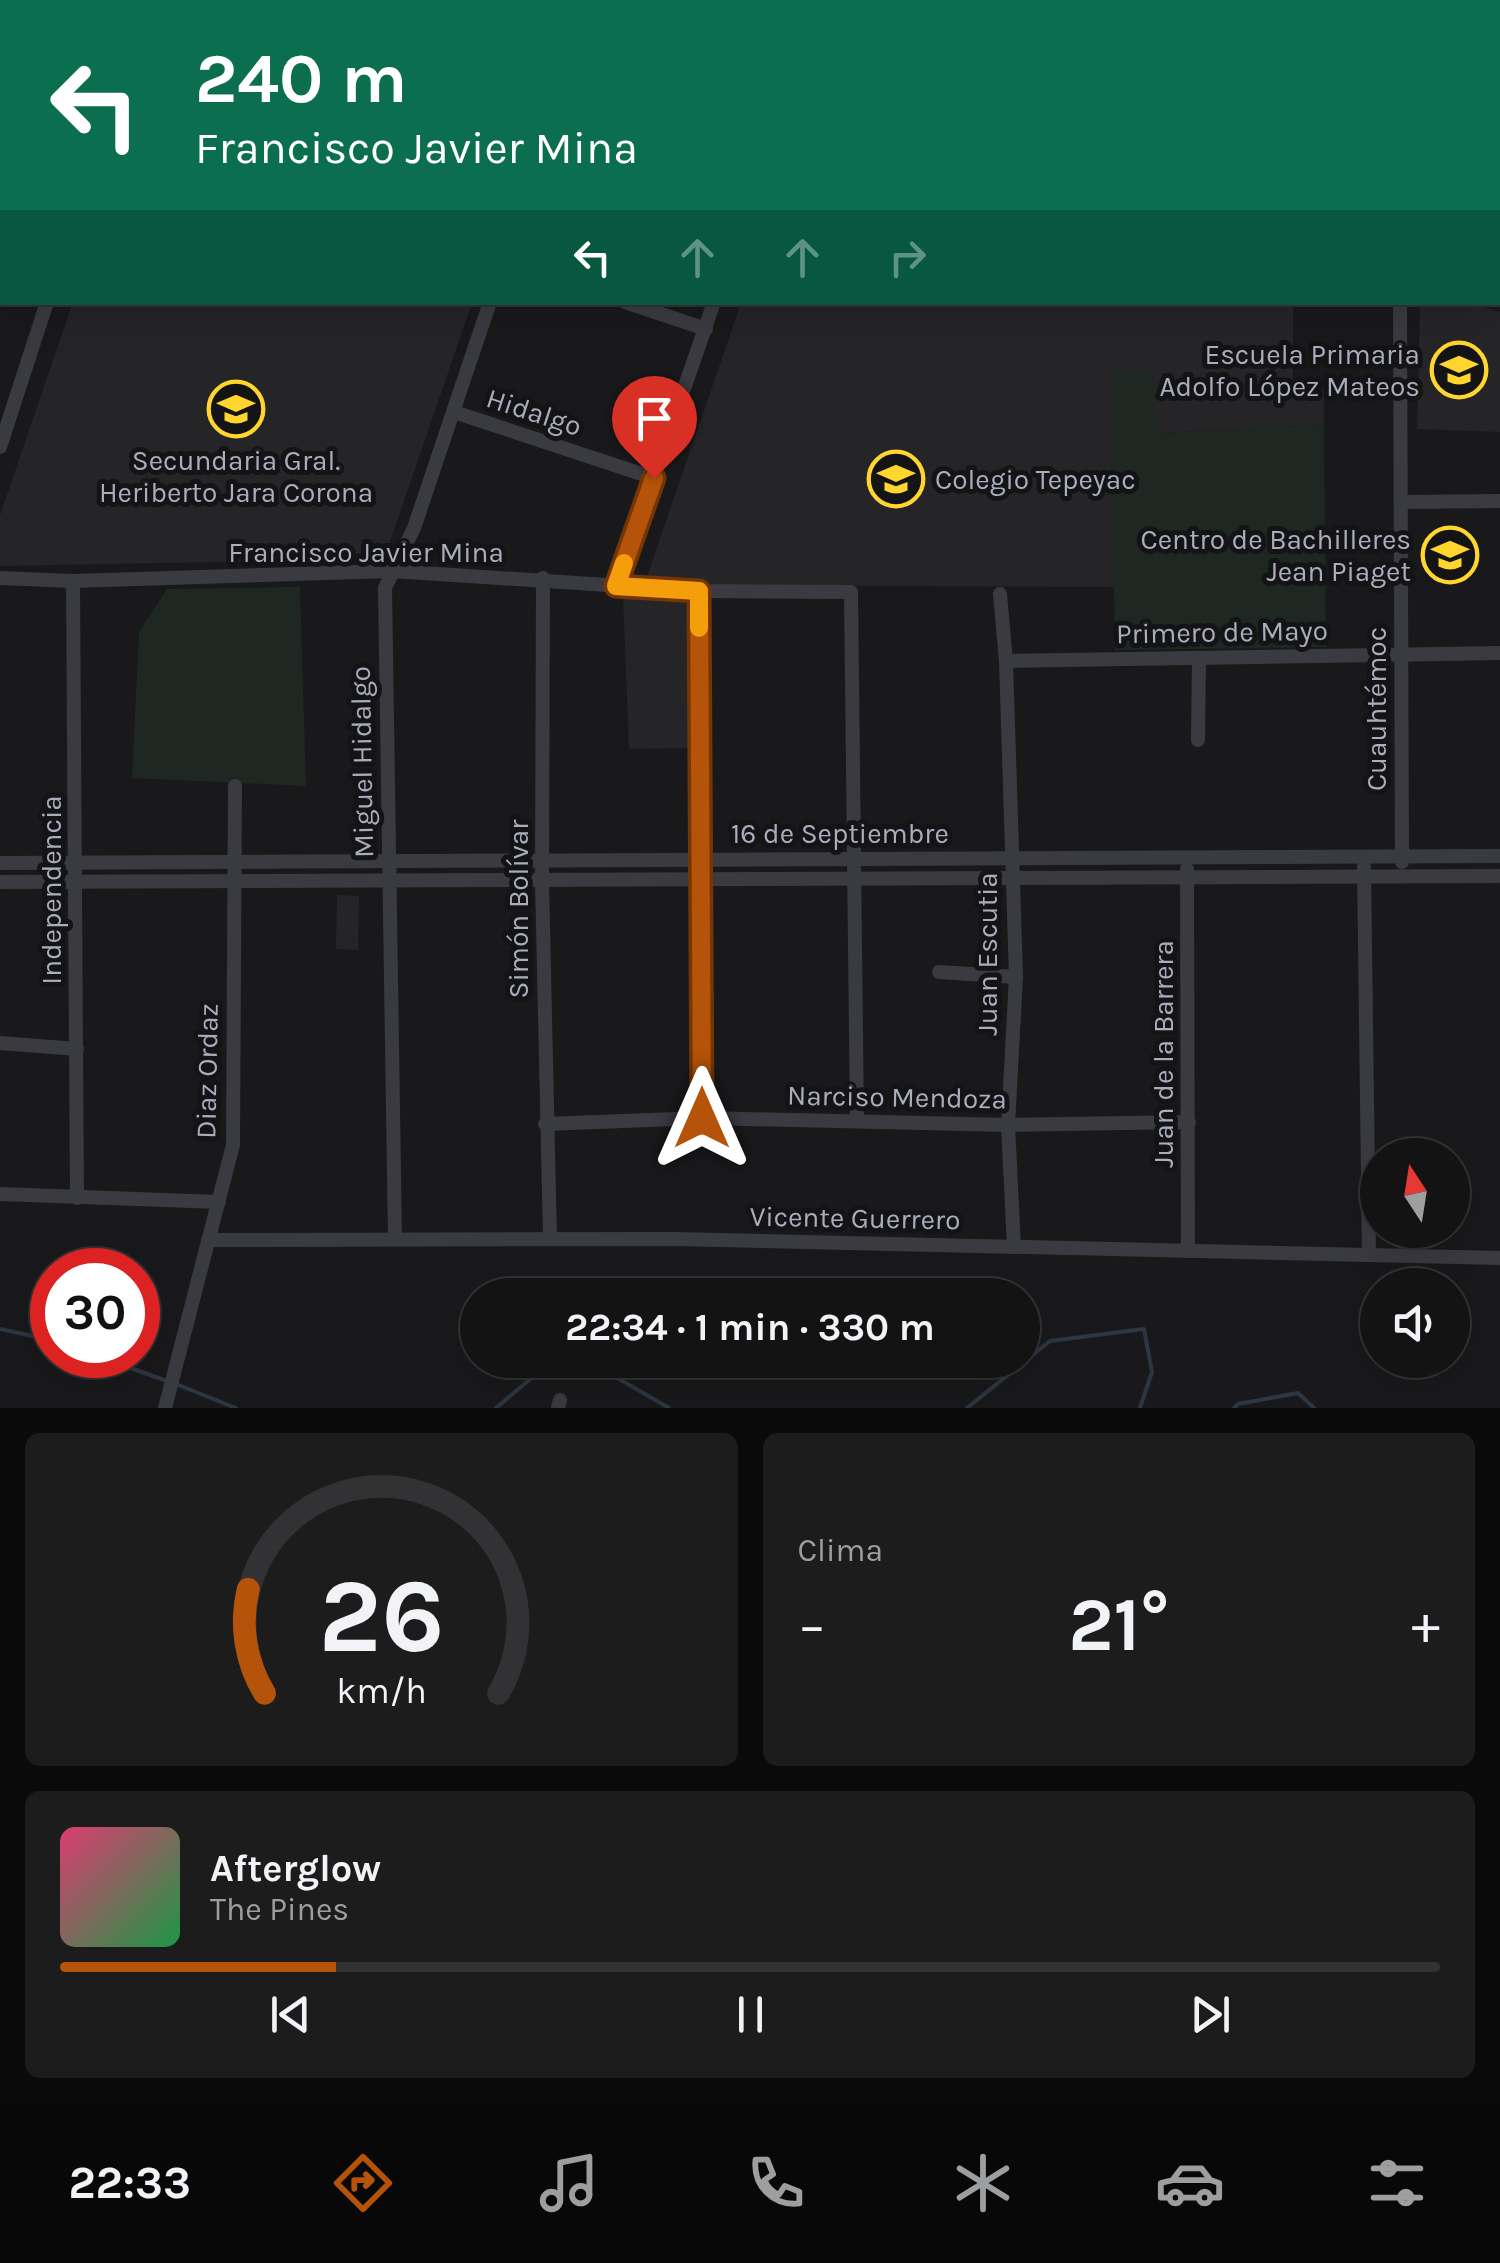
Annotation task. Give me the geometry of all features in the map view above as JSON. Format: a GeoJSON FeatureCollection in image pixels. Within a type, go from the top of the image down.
{"type":"FeatureCollection","features":[{"type":"Feature","properties":{"kind":"street"},"geometry":{"type":"LineString","coordinates":[[0,447],[4,418],[46,305]]}},
{"type":"Feature","properties":{"kind":"street","name":"Miguel Hidalgo"},"geometry":{"type":"LineString","coordinates":[[395,1239],[385,588],[414,528],[489,305]]}},
{"type":"Feature","properties":{"kind":"street"},"geometry":{"type":"LineString","coordinates":[[634,305],[706,329]]}},
{"type":"Feature","properties":{"kind":"street"},"geometry":{"type":"LineString","coordinates":[[616,586],[713,305]]}},
{"type":"Feature","properties":{"kind":"street","name":"Cuauhtémoc"},"geometry":{"type":"LineString","coordinates":[[1400,305],[1401,876]]}},
{"type":"Feature","properties":{"kind":"street","name":"Hidalgo"},"geometry":{"type":"LineString","coordinates":[[454,412],[654,478]]}},
{"type":"Feature","properties":{"kind":"street"},"geometry":{"type":"LineString","coordinates":[[1402,502],[1500,501]]}},
{"type":"Feature","properties":{"kind":"street","name":"Francisco Javier Mina"},"geometry":{"type":"LineString","coordinates":[[0,578],[72,581],[392,571],[699,591],[851,592],[854,858]]}},
{"type":"Feature","properties":{"kind":"street","name":"Simón Bolívar"},"geometry":{"type":"LineString","coordinates":[[542,578],[542,881],[550,1239]]}},
{"type":"Feature","properties":{"kind":"street","name":"Independencia"},"geometry":{"type":"LineString","coordinates":[[72,581],[77,1198]]}},
{"type":"Feature","properties":{"kind":"street"},"geometry":{"type":"LineString","coordinates":[[699,591],[702,1118]]}},
{"type":"Feature","properties":{"kind":"street","name":"Juan Escutia"},"geometry":{"type":"LineString","coordinates":[[1000,594],[1006,661],[1016,977],[1008,1124],[1014,1247]]}},
{"type":"Feature","properties":{"kind":"street","name":"Primero de Mayo"},"geometry":{"type":"LineString","coordinates":[[1006,661],[1500,653]]}},
{"type":"Feature","properties":{"kind":"street"},"geometry":{"type":"LineString","coordinates":[[1198,740],[1199,658]]}},
{"type":"Feature","properties":{"kind":"street","name":"Diaz Ordaz"},"geometry":{"type":"LineString","coordinates":[[165,1408],[233,1144],[234,786]]}},
{"type":"Feature","properties":{"kind":"street","name":"16 de Septiembre"},"geometry":{"type":"LineString","coordinates":[[0,862],[1500,856]]}},
{"type":"Feature","properties":{"kind":"street"},"geometry":{"type":"LineString","coordinates":[[1363,857],[1369,1255]]}},
{"type":"Feature","properties":{"kind":"street"},"geometry":{"type":"LineString","coordinates":[[854,858],[858,1121]]}},
{"type":"Feature","properties":{"kind":"street","name":"Juan de la Barrera"},"geometry":{"type":"LineString","coordinates":[[1186,858],[1188,1251]]}},
{"type":"Feature","properties":{"kind":"street","name":"16 de Septiembre"},"geometry":{"type":"LineString","coordinates":[[0,882],[1500,876]]}},
{"type":"Feature","properties":{"kind":"street"},"geometry":{"type":"LineString","coordinates":[[940,972],[1016,977]]}},
{"type":"Feature","properties":{"kind":"street"},"geometry":{"type":"LineString","coordinates":[[0,1043],[77,1048]]}},
{"type":"Feature","properties":{"kind":"street","name":"Narciso Mendoza"},"geometry":{"type":"LineString","coordinates":[[545,1124],[702,1118],[1008,1124],[1189,1122]]}},
{"type":"Feature","properties":{"kind":"street"},"geometry":{"type":"LineString","coordinates":[[0,1194],[218,1202]]}},
{"type":"Feature","properties":{"kind":"street","name":"Vicente Guerrero"},"geometry":{"type":"LineString","coordinates":[[208,1240],[674,1239],[1500,1258]]}},
{"type":"Feature","properties":{"kind":"shaded area","name":"Secundaria Gral. Heriberto Jara Corona"},"geometry":{"type":"Polygon","coordinates":[[[72,305],[471,305],[384,559],[0,566],[0,515],[72,305]]]}},
{"type":"Feature","properties":{"kind":"shaded area","name":"Colegio Tepeyac"},"geometry":{"type":"Polygon","coordinates":[[[740,305],[1293,305],[1293,389],[1324,390],[1324,425],[1156,433],[1111,372],[1114,587],[644,585],[740,305]]]}},
{"type":"Feature","properties":{"kind":"shaded area","name":"Escuela Primaria Adolfo López Mateos"},"geometry":{"type":"Polygon","coordinates":[[[1420,305],[1477,305],[1500,312],[1500,432],[1417,429],[1420,305]]]}},
{"type":"Feature","properties":{"kind":"shaded area"},"geometry":{"type":"Polygon","coordinates":[[[1110,371],[1154,372],[1156,433],[1324,425],[1326,647],[1115,650],[1110,371]]]}},
{"type":"Feature","properties":{"kind":"shaded area"},"geometry":{"type":"Polygon","coordinates":[[[300,587],[306,786],[132,778],[139,632],[167,589],[300,587]]]}},
{"type":"Feature","properties":{"kind":"shaded area"},"geometry":{"type":"Polygon","coordinates":[[[623,596],[691,600],[690,748],[629,749],[623,596]]]}},
{"type":"Feature","properties":{"kind":"shaded area"},"geometry":{"type":"Polygon","coordinates":[[[337,895],[359,896],[358,950],[336,949],[337,895]]]}},
{"type":"Feature","properties":{"kind":"waterway"},"geometry":{"type":"LineString","coordinates":[[0,1329],[30,1335]]}},
{"type":"Feature","properties":{"kind":"waterway"},"geometry":{"type":"LineString","coordinates":[[967,1408],[1050,1341],[1144,1329],[1152,1372],[1140,1408]]}},
{"type":"Feature","properties":{"kind":"waterway"},"geometry":{"type":"LineString","coordinates":[[496,1408],[542,1369],[609,1373],[669,1408]]}},
{"type":"Feature","properties":{"kind":"waterway"},"geometry":{"type":"LineString","coordinates":[[159,1378],[167,1381]]}},
{"type":"Feature","properties":{"kind":"waterway"},"geometry":{"type":"LineString","coordinates":[[176,1384],[236,1408]]}},
{"type":"Feature","properties":{"kind":"waterway"},"geometry":{"type":"LineString","coordinates":[[1234,1408],[1298,1393],[1314,1408]]}},
{"type":"Feature","properties":{"kind":"slow traffic"},"geometry":{"type":"LineString","coordinates":[[624,563],[616,586],[699,591],[699,628]]}},
{"type":"Feature","properties":{"kind":"place","name":"Escuela Primaria Adolfo López Mateos"},"geometry":{"type":"Point","coordinates":[1459,370]}},
{"type":"Feature","properties":{"kind":"place","name":"Secundaria Gral. Heriberto Jara Corona"},"geometry":{"type":"Point","coordinates":[236,409]}},
{"type":"Feature","properties":{"kind":"place","name":"Colegio Tepeyac"},"geometry":{"type":"Point","coordinates":[896,479]}},
{"type":"Feature","properties":{"kind":"place","name":"Centro de Bachilleres Jean Piaget"},"geometry":{"type":"Point","coordinates":[1450,555]}},
{"type":"Feature","properties":{"kind":"route"},"geometry":{"type":"LineString","coordinates":[[654,478],[616,586],[699,591],[702,1118]]}}]}
